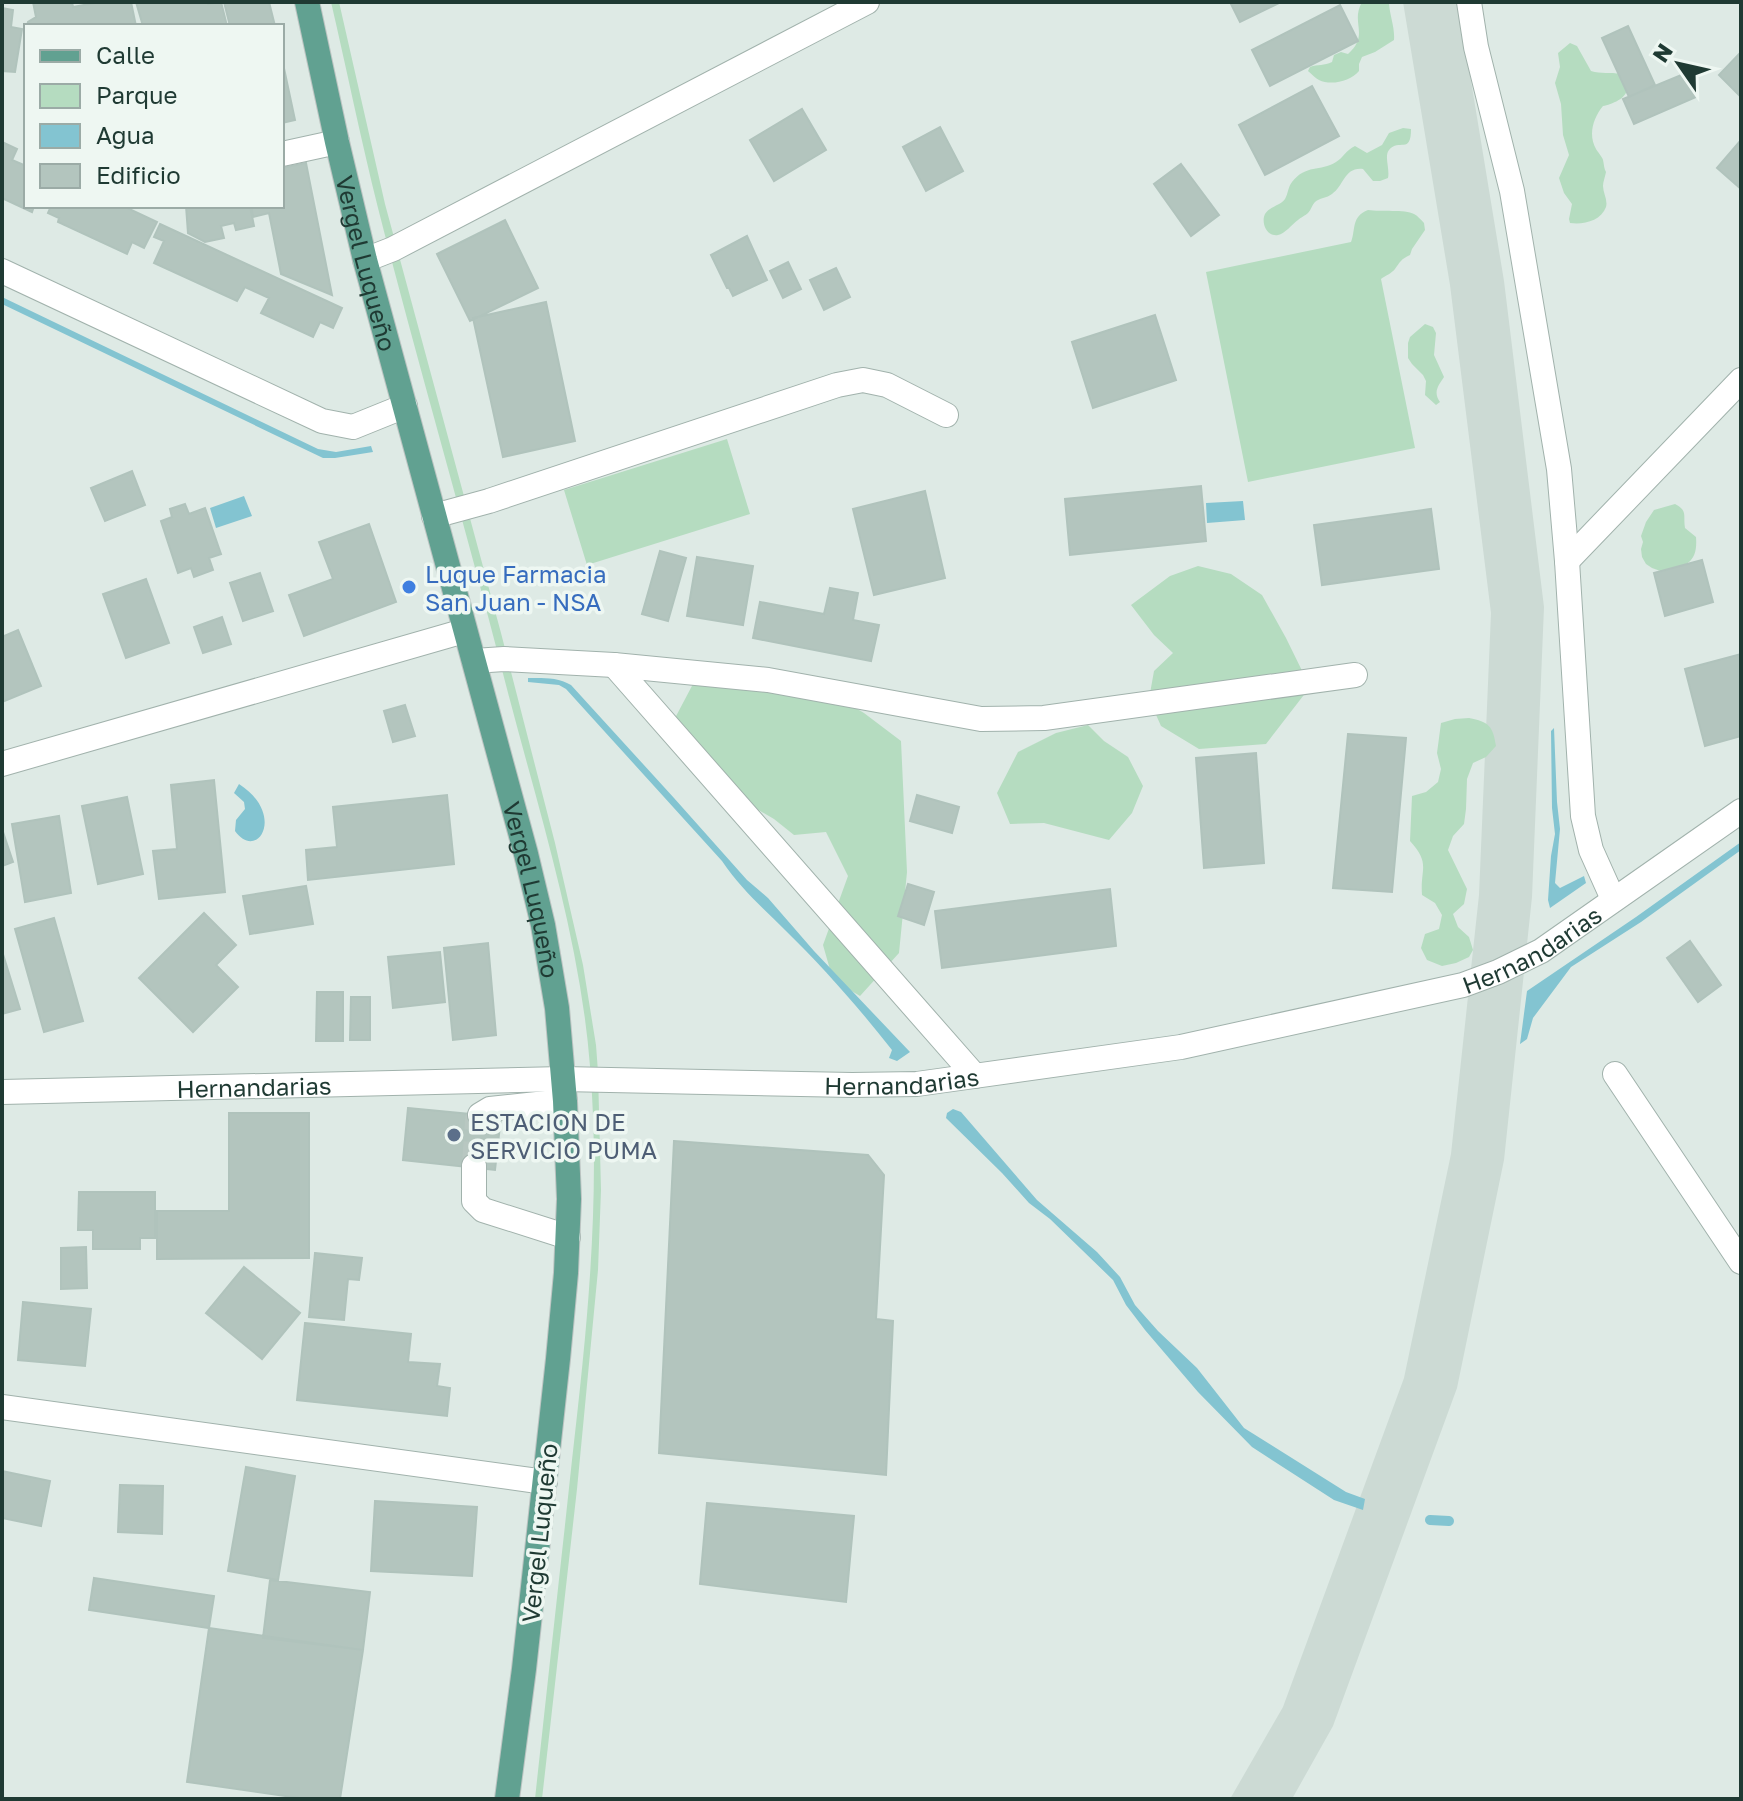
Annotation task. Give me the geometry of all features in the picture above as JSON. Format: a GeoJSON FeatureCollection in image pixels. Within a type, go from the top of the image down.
{"type":"FeatureCollection","features":[{"type":"Feature","properties":{"kind":"main road","name":"Vergel Luqueño"},"geometry":{"type":"LineString","coordinates":[[307,2],[365,260],[526,854],[543,925],[557,1008],[569,1199],[566,1273],[545,1482],[507,1799]]}},
{"type":"Feature","properties":{"kind":"street"},"geometry":{"type":"LineString","coordinates":[[1469,2],[1476,47],[1512,191],[1559,469],[1583,816],[1591,850],[1613,899]]}},
{"type":"Feature","properties":{"kind":"street"},"geometry":{"type":"LineString","coordinates":[[365,260],[407,241],[857,4]]}},
{"type":"Feature","properties":{"kind":"street"},"geometry":{"type":"LineString","coordinates":[[284,154],[337,142]]}},
{"type":"Feature","properties":{"kind":"street"},"geometry":{"type":"LineString","coordinates":[[2,271],[322,421],[353,427],[405,406]]}},
{"type":"Feature","properties":{"kind":"street"},"geometry":{"type":"LineString","coordinates":[[434,516],[489,501],[837,385],[863,380],[887,385],[946,415]]}},
{"type":"Feature","properties":{"kind":"street"},"geometry":{"type":"LineString","coordinates":[[1567,561],[1741,380]]}},
{"type":"Feature","properties":{"kind":"street"},"geometry":{"type":"LineString","coordinates":[[2,764],[464,631]]}},
{"type":"Feature","properties":{"kind":"street"},"geometry":{"type":"LineString","coordinates":[[474,661],[504,659],[614,665],[768,680],[981,719],[1044,718],[1355,675]]}},
{"type":"Feature","properties":{"kind":"street"},"geometry":{"type":"LineString","coordinates":[[614,665],[975,1076]]}},
{"type":"Feature","properties":{"kind":"street","name":"Hernandarias"},"geometry":{"type":"LineString","coordinates":[[2,1092],[564,1090],[917,1084],[1181,1047],[1463,985],[1498,972],[1541,951],[1741,811]]}},
{"type":"Feature","properties":{"kind":"street"},"geometry":{"type":"LineString","coordinates":[[1615,1074],[1741,1262]]}},
{"type":"Feature","properties":{"kind":"street"},"geometry":{"type":"LineString","coordinates":[[480,1115],[490,1109],[564,1090]]}},
{"type":"Feature","properties":{"kind":"street"},"geometry":{"type":"LineString","coordinates":[[474,1166],[474,1201],[483,1210],[568,1237]]}},
{"type":"Feature","properties":{"kind":"street"},"geometry":{"type":"LineString","coordinates":[[2,1407],[545,1482]]}},
{"type":"Feature","properties":{"kind":"shaded area"},"geometry":{"type":"Polygon","coordinates":[[[1403,2],[1458,2],[1504,281],[1544,607],[1532,897],[1504,1160],[1457,1388],[1333,1726],[1292,1799],[1230,1799],[1283,1707],[1404,1378],[1451,1154],[1479,895],[1491,613],[1450,285],[1403,2]]]}},
{"type":"Feature","properties":{"kind":"green space"},"geometry":{"type":"Polygon","coordinates":[[[331,2],[339,2],[385,204],[555,843],[583,965],[596,1045],[601,1190],[598,1270],[542,1799],[535,1799],[591,1263],[593,1115],[585,1018],[557,876],[378,208],[331,2]]]}},
{"type":"Feature","properties":{"kind":"green space"},"geometry":{"type":"Polygon","coordinates":[[[1362,2],[1388,2],[1394,40],[1362,57],[1359,71],[1346,80],[1319,80],[1308,71],[1310,67],[1332,62],[1334,55],[1341,52],[1348,54],[1358,40],[1358,16],[1362,2]]]}},
{"type":"Feature","properties":{"kind":"green space"},"geometry":{"type":"Polygon","coordinates":[[[1570,43],[1577,46],[1591,71],[1621,74],[1627,86],[1623,97],[1603,106],[1594,121],[1592,138],[1606,172],[1603,186],[1606,204],[1600,216],[1580,223],[1570,223],[1572,204],[1559,178],[1569,155],[1555,83],[1560,67],[1558,53],[1570,43]]]}},
{"type":"Feature","properties":{"kind":"green space"},"geometry":{"type":"Polygon","coordinates":[[[1403,128],[1411,129],[1409,142],[1389,150],[1388,178],[1373,181],[1363,169],[1352,171],[1336,191],[1315,202],[1308,213],[1283,233],[1270,234],[1264,225],[1265,214],[1285,199],[1297,176],[1336,162],[1355,146],[1367,153],[1382,145],[1389,133],[1403,128]]]}},
{"type":"Feature","properties":{"kind":"green space"},"geometry":{"type":"Polygon","coordinates":[[[1368,210],[1410,212],[1424,223],[1425,230],[1410,255],[1381,279],[1415,448],[1248,482],[1206,272],[1351,242],[1356,220],[1368,210]]]}},
{"type":"Feature","properties":{"kind":"green space"},"geometry":{"type":"Polygon","coordinates":[[[1425,324],[1433,327],[1436,333],[1434,355],[1444,377],[1437,389],[1440,402],[1436,405],[1425,395],[1426,381],[1408,358],[1410,337],[1425,324]]]}},
{"type":"Feature","properties":{"kind":"green space"},"geometry":{"type":"Polygon","coordinates":[[[727,439],[750,514],[587,565],[564,490],[727,439]]]}},
{"type":"Feature","properties":{"kind":"green space"},"geometry":{"type":"Polygon","coordinates":[[[1675,504],[1683,511],[1685,528],[1696,537],[1696,545],[1690,561],[1666,573],[1646,564],[1642,557],[1641,536],[1654,510],[1675,504]]]}},
{"type":"Feature","properties":{"kind":"green space"},"geometry":{"type":"Polygon","coordinates":[[[1198,566],[1231,574],[1262,595],[1310,687],[1266,744],[1199,749],[1161,726],[1149,699],[1154,671],[1173,653],[1154,635],[1131,605],[1170,576],[1198,566]]]}},
{"type":"Feature","properties":{"kind":"green space"},"geometry":{"type":"Polygon","coordinates":[[[703,665],[824,689],[864,713],[901,741],[907,872],[899,953],[860,996],[833,980],[823,945],[848,876],[826,832],[794,835],[774,819],[726,791],[674,720],[703,665]]]}},
{"type":"Feature","properties":{"kind":"green space"},"geometry":{"type":"Polygon","coordinates":[[[1469,718],[1489,726],[1496,746],[1486,757],[1473,763],[1467,779],[1464,824],[1453,836],[1448,850],[1467,889],[1464,904],[1453,914],[1458,927],[1469,937],[1473,950],[1469,957],[1442,966],[1427,960],[1421,948],[1425,934],[1439,929],[1442,915],[1435,903],[1422,895],[1422,861],[1410,841],[1412,796],[1426,792],[1438,782],[1441,769],[1437,753],[1441,723],[1469,718]]]}},
{"type":"Feature","properties":{"kind":"green space"},"geometry":{"type":"Polygon","coordinates":[[[1088,725],[1104,741],[1128,757],[1143,786],[1132,813],[1109,840],[1044,823],[1010,824],[997,793],[1018,752],[1056,733],[1088,725]]]}},
{"type":"Feature","properties":{"kind":"water"},"geometry":{"type":"Polygon","coordinates":[[[2,297],[318,449],[336,452],[371,446],[373,452],[323,458],[2,304],[2,297]]]}},
{"type":"Feature","properties":{"kind":"water"},"geometry":{"type":"Polygon","coordinates":[[[244,496],[252,516],[216,528],[210,508],[244,496]]]}},
{"type":"Feature","properties":{"kind":"water"},"geometry":{"type":"Polygon","coordinates":[[[1243,501],[1245,520],[1207,523],[1206,503],[1243,501]]]}},
{"type":"Feature","properties":{"kind":"water"},"geometry":{"type":"Polygon","coordinates":[[[528,678],[555,679],[571,685],[747,880],[768,898],[910,1052],[897,1061],[889,1058],[892,1050],[840,988],[744,889],[566,689],[559,685],[528,682],[528,678]]]}},
{"type":"Feature","properties":{"kind":"water"},"geometry":{"type":"Polygon","coordinates":[[[1554,728],[1560,829],[1555,883],[1560,888],[1584,876],[1586,883],[1550,908],[1548,900],[1555,834],[1551,731],[1554,728]]]}},
{"type":"Feature","properties":{"kind":"water"},"geometry":{"type":"Polygon","coordinates":[[[239,784],[254,796],[265,821],[259,838],[252,841],[243,839],[235,831],[236,820],[245,809],[244,802],[234,793],[239,784]]]}},
{"type":"Feature","properties":{"kind":"water"},"geometry":{"type":"Polygon","coordinates":[[[1741,842],[1741,850],[1641,922],[1571,967],[1533,1018],[1527,1039],[1520,1044],[1527,991],[1741,842]]]}},
{"type":"Feature","properties":{"kind":"water"},"geometry":{"type":"Polygon","coordinates":[[[953,1109],[961,1112],[1037,1200],[1097,1252],[1120,1277],[1135,1305],[1197,1368],[1244,1428],[1346,1492],[1365,1499],[1363,1510],[1334,1500],[1252,1447],[1198,1392],[1145,1330],[1126,1305],[1113,1280],[1029,1203],[946,1118],[953,1109]]]}},
{"type":"Feature","properties":{"kind":"building"},"geometry":{"type":"Polygon","coordinates":[[[33,2],[72,2],[73,7],[100,2],[131,2],[136,24],[28,24],[36,17],[33,2]]]}},
{"type":"Feature","properties":{"kind":"building"},"geometry":{"type":"Polygon","coordinates":[[[136,2],[221,2],[226,24],[142,24],[136,2]]]}},
{"type":"Feature","properties":{"kind":"building"},"geometry":{"type":"Polygon","coordinates":[[[224,2],[269,2],[274,24],[230,24],[224,2]]]}},
{"type":"Feature","properties":{"kind":"building"},"geometry":{"type":"Polygon","coordinates":[[[1230,2],[1281,2],[1240,22],[1230,2]]]}},
{"type":"Feature","properties":{"kind":"building"},"geometry":{"type":"Polygon","coordinates":[[[1340,5],[1358,41],[1270,86],[1252,50],[1340,5]]]}},
{"type":"Feature","properties":{"kind":"building"},"geometry":{"type":"Polygon","coordinates":[[[2,8],[13,10],[11,27],[22,29],[15,72],[2,71],[2,8]]]}},
{"type":"Feature","properties":{"kind":"building"},"geometry":{"type":"Polygon","coordinates":[[[1628,26],[1655,85],[1629,97],[1602,38],[1628,26]]]}},
{"type":"Feature","properties":{"kind":"building"},"geometry":{"type":"Polygon","coordinates":[[[1741,52],[1741,97],[1719,75],[1741,52]]]}},
{"type":"Feature","properties":{"kind":"building"},"geometry":{"type":"Polygon","coordinates":[[[284,68],[295,120],[284,123],[284,68]]]}},
{"type":"Feature","properties":{"kind":"building"},"geometry":{"type":"Polygon","coordinates":[[[1686,73],[1696,97],[1634,124],[1623,99],[1686,73]]]}},
{"type":"Feature","properties":{"kind":"building"},"geometry":{"type":"Polygon","coordinates":[[[1312,86],[1339,136],[1265,175],[1239,125],[1312,86]]]}},
{"type":"Feature","properties":{"kind":"building"},"geometry":{"type":"Polygon","coordinates":[[[802,109],[826,150],[774,181],[750,140],[802,109]]]}},
{"type":"Feature","properties":{"kind":"building"},"geometry":{"type":"Polygon","coordinates":[[[940,127],[963,171],[926,191],[903,147],[940,127]]]}},
{"type":"Feature","properties":{"kind":"building"},"geometry":{"type":"Polygon","coordinates":[[[1741,140],[1741,189],[1717,168],[1741,140]]]}},
{"type":"Feature","properties":{"kind":"building"},"geometry":{"type":"Polygon","coordinates":[[[2,142],[17,149],[12,160],[24,165],[24,208],[33,208],[32,212],[2,198],[2,142]]]}},
{"type":"Feature","properties":{"kind":"building"},"geometry":{"type":"Polygon","coordinates":[[[306,163],[332,295],[281,274],[269,213],[253,217],[251,208],[284,208],[284,168],[306,163]]]}},
{"type":"Feature","properties":{"kind":"building"},"geometry":{"type":"Polygon","coordinates":[[[1181,164],[1219,215],[1191,236],[1154,184],[1181,164]]]}},
{"type":"Feature","properties":{"kind":"building"},"geometry":{"type":"Polygon","coordinates":[[[50,208],[127,208],[157,222],[144,248],[132,242],[127,254],[58,222],[59,218],[48,213],[50,208]]]}},
{"type":"Feature","properties":{"kind":"building"},"geometry":{"type":"Polygon","coordinates":[[[186,208],[250,208],[254,226],[236,230],[234,223],[221,226],[224,238],[205,242],[188,233],[186,208]]]}},
{"type":"Feature","properties":{"kind":"building"},"geometry":{"type":"Polygon","coordinates":[[[505,220],[538,288],[470,321],[437,254],[505,220]]]}},
{"type":"Feature","properties":{"kind":"building"},"geometry":{"type":"Polygon","coordinates":[[[160,224],[342,308],[333,328],[320,322],[313,337],[261,313],[269,298],[245,287],[237,301],[154,263],[164,241],[154,237],[160,224]]]}},
{"type":"Feature","properties":{"kind":"building"},"geometry":{"type":"Polygon","coordinates":[[[747,236],[767,280],[733,296],[711,255],[747,236]]]}},
{"type":"Feature","properties":{"kind":"building"},"geometry":{"type":"Polygon","coordinates":[[[788,262],[801,289],[783,298],[770,271],[788,262]]]}},
{"type":"Feature","properties":{"kind":"building"},"geometry":{"type":"Polygon","coordinates":[[[836,268],[850,297],[824,310],[810,280],[836,268]]]}},
{"type":"Feature","properties":{"kind":"building"},"geometry":{"type":"Polygon","coordinates":[[[546,302],[575,441],[503,457],[473,318],[546,302]]]}},
{"type":"Feature","properties":{"kind":"building"},"geometry":{"type":"Polygon","coordinates":[[[1155,315],[1176,380],[1093,408],[1072,342],[1155,315]]]}},
{"type":"Feature","properties":{"kind":"building"},"geometry":{"type":"Polygon","coordinates":[[[132,471],[145,505],[105,521],[91,488],[132,471]]]}},
{"type":"Feature","properties":{"kind":"building"},"geometry":{"type":"Polygon","coordinates":[[[1201,486],[1206,541],[1070,555],[1065,499],[1201,486]]]}},
{"type":"Feature","properties":{"kind":"building"},"geometry":{"type":"Polygon","coordinates":[[[925,491],[945,578],[874,595],[853,509],[925,491]]]}},
{"type":"Feature","properties":{"kind":"building"},"geometry":{"type":"Polygon","coordinates":[[[185,504],[189,514],[205,508],[221,554],[209,558],[213,570],[194,577],[191,568],[178,573],[161,521],[172,517],[170,509],[185,504]]]}},
{"type":"Feature","properties":{"kind":"building"},"geometry":{"type":"Polygon","coordinates":[[[1431,509],[1439,569],[1322,585],[1314,525],[1431,509]]]}},
{"type":"Feature","properties":{"kind":"building"},"geometry":{"type":"Polygon","coordinates":[[[369,524],[396,602],[304,636],[289,595],[333,579],[319,542],[369,524]]]}},
{"type":"Feature","properties":{"kind":"building"},"geometry":{"type":"Polygon","coordinates":[[[660,551],[686,558],[668,621],[642,614],[660,551]]]}},
{"type":"Feature","properties":{"kind":"building"},"geometry":{"type":"Polygon","coordinates":[[[697,557],[753,566],[743,625],[687,616],[697,557]]]}},
{"type":"Feature","properties":{"kind":"building"},"geometry":{"type":"Polygon","coordinates":[[[1702,560],[1713,602],[1665,616],[1654,573],[1702,560]]]}},
{"type":"Feature","properties":{"kind":"building"},"geometry":{"type":"Polygon","coordinates":[[[260,573],[273,611],[243,621],[230,583],[260,573]]]}},
{"type":"Feature","properties":{"kind":"building"},"geometry":{"type":"Polygon","coordinates":[[[146,579],[169,643],[126,658],[103,594],[146,579]]]}},
{"type":"Feature","properties":{"kind":"building"},"geometry":{"type":"Polygon","coordinates":[[[830,588],[858,593],[853,620],[879,625],[871,661],[753,638],[760,602],[824,614],[830,588]]]}},
{"type":"Feature","properties":{"kind":"building"},"geometry":{"type":"Polygon","coordinates":[[[222,617],[231,644],[203,653],[194,627],[222,617]]]}},
{"type":"Feature","properties":{"kind":"building"},"geometry":{"type":"Polygon","coordinates":[[[18,630],[41,686],[2,702],[2,637],[18,630]]]}},
{"type":"Feature","properties":{"kind":"building"},"geometry":{"type":"Polygon","coordinates":[[[1741,654],[1741,736],[1705,746],[1685,669],[1741,654]]]}},
{"type":"Feature","properties":{"kind":"building"},"geometry":{"type":"Polygon","coordinates":[[[405,705],[415,736],[393,742],[384,711],[405,705]]]}},
{"type":"Feature","properties":{"kind":"building"},"geometry":{"type":"Polygon","coordinates":[[[1348,734],[1406,738],[1392,892],[1333,888],[1348,734]]]}},
{"type":"Feature","properties":{"kind":"building"},"geometry":{"type":"Polygon","coordinates":[[[1256,753],[1264,863],[1204,868],[1196,758],[1256,753]]]}},
{"type":"Feature","properties":{"kind":"building"},"geometry":{"type":"Polygon","coordinates":[[[214,780],[225,892],[159,899],[153,851],[177,849],[171,785],[214,780]]]}},
{"type":"Feature","properties":{"kind":"building"},"geometry":{"type":"Polygon","coordinates":[[[447,795],[454,864],[308,880],[306,850],[337,847],[333,807],[447,795]]]}},
{"type":"Feature","properties":{"kind":"building"},"geometry":{"type":"Polygon","coordinates":[[[917,795],[959,807],[952,833],[910,821],[917,795]]]}},
{"type":"Feature","properties":{"kind":"building"},"geometry":{"type":"Polygon","coordinates":[[[127,797],[143,874],[98,884],[82,806],[127,797]]]}},
{"type":"Feature","properties":{"kind":"building"},"geometry":{"type":"Polygon","coordinates":[[[59,816],[71,893],[25,902],[12,824],[59,816]]]}},
{"type":"Feature","properties":{"kind":"building"},"geometry":{"type":"Polygon","coordinates":[[[2,829],[13,862],[2,866],[2,829]]]}},
{"type":"Feature","properties":{"kind":"building"},"geometry":{"type":"Polygon","coordinates":[[[908,884],[934,892],[924,925],[898,916],[908,884]]]}},
{"type":"Feature","properties":{"kind":"building"},"geometry":{"type":"Polygon","coordinates":[[[306,886],[313,924],[250,934],[243,896],[306,886]]]}},
{"type":"Feature","properties":{"kind":"building"},"geometry":{"type":"Polygon","coordinates":[[[1110,889],[1116,946],[942,968],[935,911],[1110,889]]]}},
{"type":"Feature","properties":{"kind":"building"},"geometry":{"type":"Polygon","coordinates":[[[204,913],[236,945],[216,965],[238,987],[193,1032],[139,978],[204,913]]]}},
{"type":"Feature","properties":{"kind":"building"},"geometry":{"type":"Polygon","coordinates":[[[54,918],[83,1021],[44,1032],[15,929],[54,918]]]}},
{"type":"Feature","properties":{"kind":"building"},"geometry":{"type":"Polygon","coordinates":[[[1690,941],[1721,985],[1698,1002],[1667,958],[1690,941]]]}},
{"type":"Feature","properties":{"kind":"building"},"geometry":{"type":"Polygon","coordinates":[[[488,943],[496,1035],[453,1040],[444,948],[488,943]]]}},
{"type":"Feature","properties":{"kind":"building"},"geometry":{"type":"Polygon","coordinates":[[[2,951],[20,1009],[2,1014],[2,951]]]}},
{"type":"Feature","properties":{"kind":"building"},"geometry":{"type":"Polygon","coordinates":[[[440,952],[445,1002],[393,1008],[388,957],[440,952]]]}},
{"type":"Feature","properties":{"kind":"building"},"geometry":{"type":"Polygon","coordinates":[[[317,992],[343,992],[343,1041],[316,1041],[317,992]]]}},
{"type":"Feature","properties":{"kind":"building"},"geometry":{"type":"Polygon","coordinates":[[[351,997],[370,997],[370,1040],[350,1040],[351,997]]]}},
{"type":"Feature","properties":{"kind":"building"},"geometry":{"type":"Polygon","coordinates":[[[408,1108],[501,1117],[495,1170],[403,1160],[408,1108]]]}},
{"type":"Feature","properties":{"kind":"building"},"geometry":{"type":"Polygon","coordinates":[[[229,1113],[309,1113],[309,1258],[157,1259],[157,1211],[229,1211],[229,1113]]]}},
{"type":"Feature","properties":{"kind":"building"},"geometry":{"type":"Polygon","coordinates":[[[674,1141],[868,1155],[884,1175],[876,1319],[893,1321],[886,1475],[659,1453],[674,1141]]]}},
{"type":"Feature","properties":{"kind":"building"},"geometry":{"type":"Polygon","coordinates":[[[79,1192],[155,1192],[155,1238],[140,1238],[140,1249],[93,1249],[93,1230],[78,1230],[79,1192]]]}},
{"type":"Feature","properties":{"kind":"building"},"geometry":{"type":"Polygon","coordinates":[[[86,1247],[87,1288],[61,1289],[61,1248],[86,1247]]]}},
{"type":"Feature","properties":{"kind":"building"},"geometry":{"type":"Polygon","coordinates":[[[315,1253],[362,1258],[359,1280],[348,1279],[344,1320],[309,1317],[315,1253]]]}},
{"type":"Feature","properties":{"kind":"building"},"geometry":{"type":"Polygon","coordinates":[[[244,1267],[300,1313],[262,1359],[206,1313],[244,1267]]]}},
{"type":"Feature","properties":{"kind":"building"},"geometry":{"type":"Polygon","coordinates":[[[23,1302],[91,1309],[85,1366],[18,1360],[23,1302]]]}},
{"type":"Feature","properties":{"kind":"building"},"geometry":{"type":"Polygon","coordinates":[[[305,1323],[411,1334],[408,1362],[440,1364],[437,1386],[450,1388],[447,1416],[297,1400],[305,1323]]]}},
{"type":"Feature","properties":{"kind":"building"},"geometry":{"type":"Polygon","coordinates":[[[246,1467],[295,1476],[278,1580],[228,1571],[246,1467]]]}},
{"type":"Feature","properties":{"kind":"building"},"geometry":{"type":"Polygon","coordinates":[[[2,1471],[50,1481],[41,1526],[2,1518],[2,1471]]]}},
{"type":"Feature","properties":{"kind":"building"},"geometry":{"type":"Polygon","coordinates":[[[120,1485],[163,1486],[162,1534],[118,1532],[120,1485]]]}},
{"type":"Feature","properties":{"kind":"building"},"geometry":{"type":"Polygon","coordinates":[[[375,1501],[477,1507],[472,1576],[371,1571],[375,1501]]]}},
{"type":"Feature","properties":{"kind":"building"},"geometry":{"type":"Polygon","coordinates":[[[707,1503],[854,1516],[846,1602],[700,1584],[707,1503]]]}},
{"type":"Feature","properties":{"kind":"building"},"geometry":{"type":"Polygon","coordinates":[[[94,1578],[214,1596],[209,1628],[89,1610],[94,1578]]]}},
{"type":"Feature","properties":{"kind":"building"},"geometry":{"type":"Polygon","coordinates":[[[270,1580],[370,1592],[363,1650],[263,1638],[270,1580]]]}},
{"type":"Feature","properties":{"kind":"building"},"geometry":{"type":"Polygon","coordinates":[[[209,1628],[363,1650],[340,1799],[306,1799],[187,1782],[209,1628]]]}},
{"type":"Feature","properties":{"kind":"waterway"},"geometry":{"type":"LineString","coordinates":[[1430,1520],[1449,1521]]}},
{"type":"Feature","properties":{"kind":"tunnel"},"geometry":{"type":"LineString","coordinates":[[474,1166],[480,1115]]}},
{"type":"Feature","properties":{"kind":"place","name":"Luque Farmacia San Juan - NSA"},"geometry":{"type":"Point","coordinates":[409,587]}},
{"type":"Feature","properties":{"kind":"place","name":"ESTACION DE SERVICIO PUMA"},"geometry":{"type":"Point","coordinates":[454,1135]}}]}
